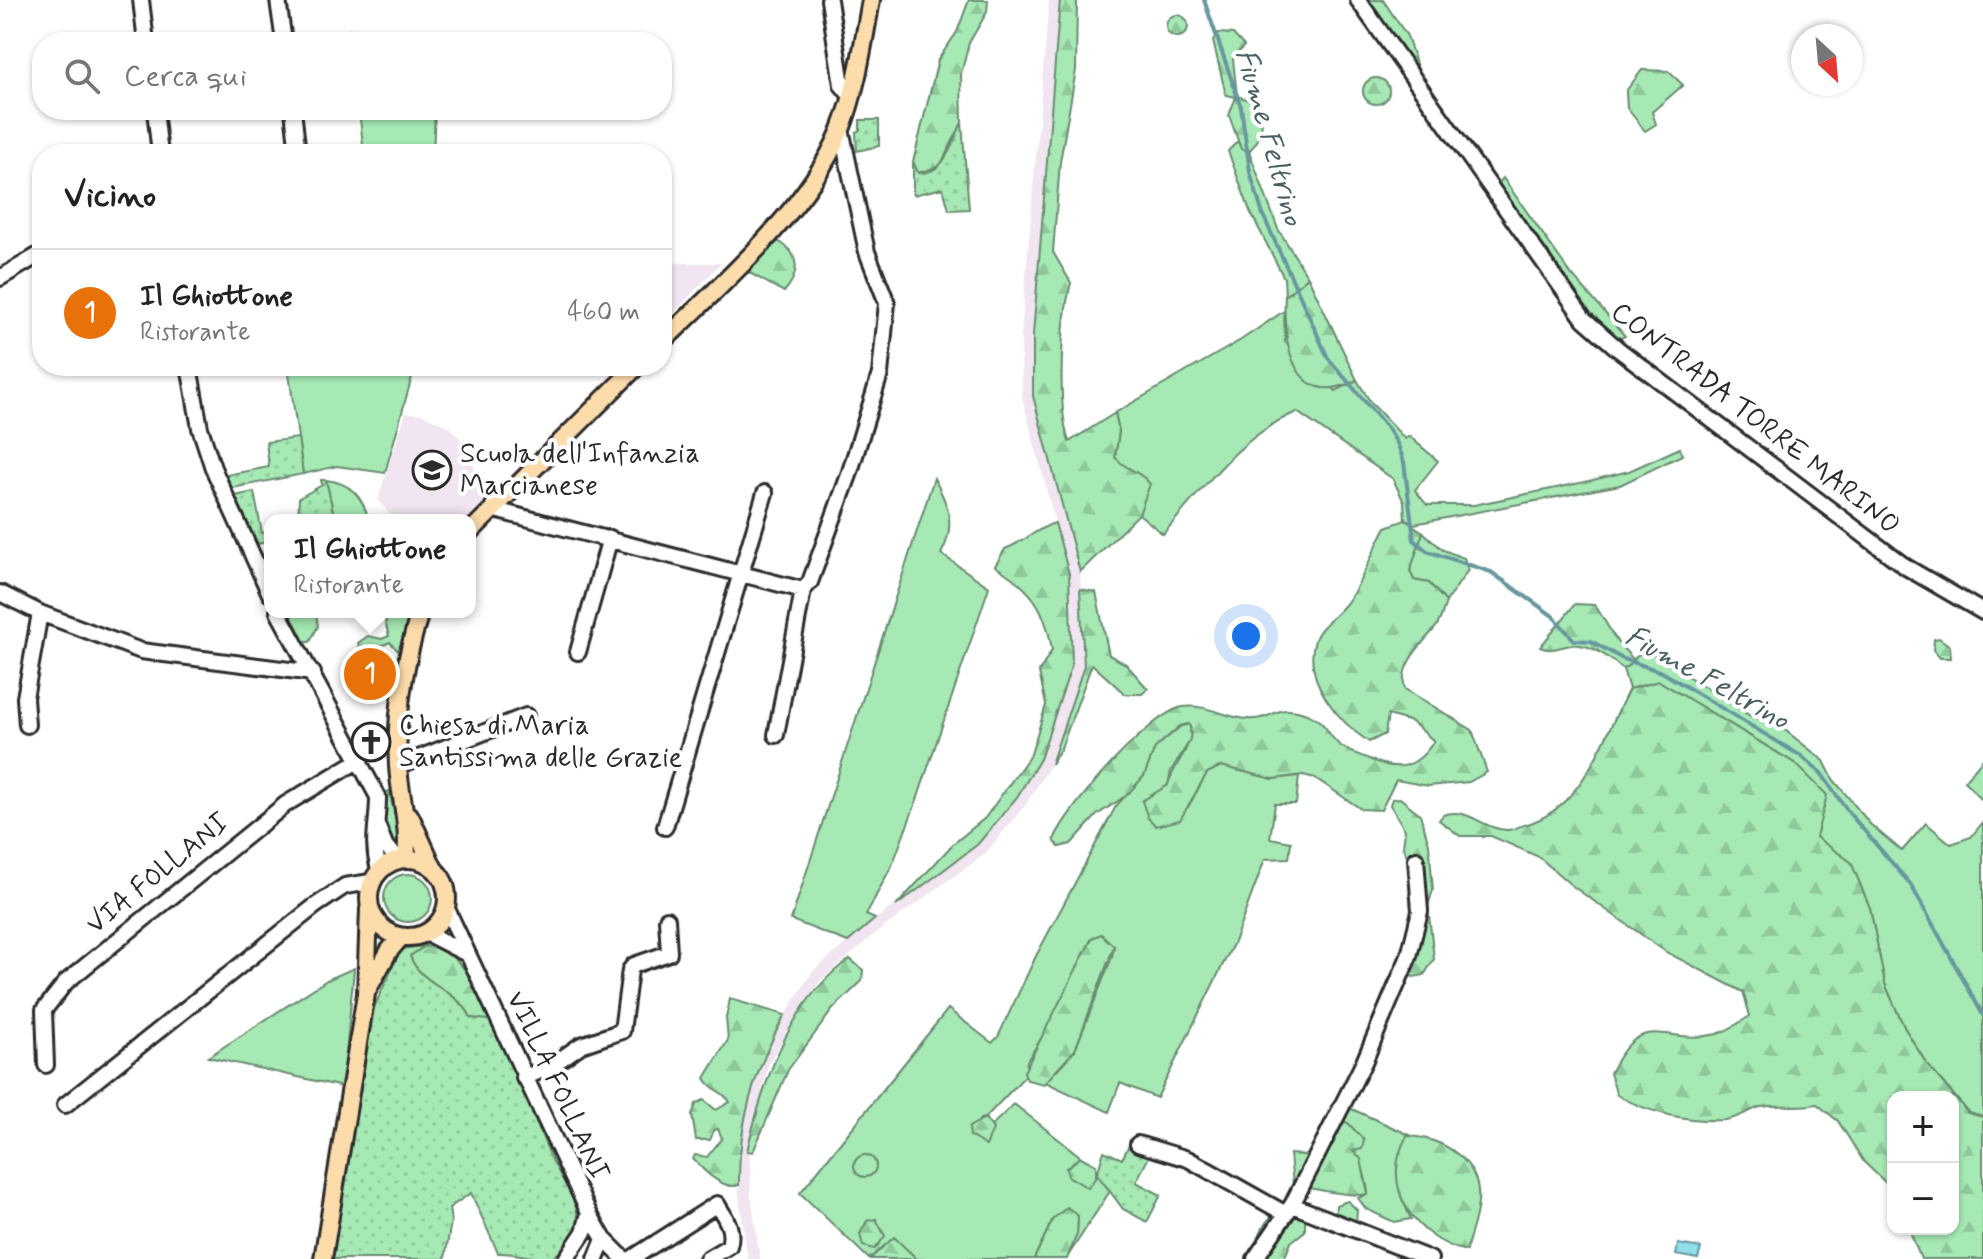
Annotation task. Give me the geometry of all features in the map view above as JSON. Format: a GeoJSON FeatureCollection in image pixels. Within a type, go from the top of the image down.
{"type":"FeatureCollection","features":[{"type":"Feature","properties":{"kind":"main road"},"geometry":{"type":"LineString","coordinates":[[672,332],[800,200],[819,174],[841,129],[851,96],[871,0]]}},
{"type":"Feature","properties":{"kind":"main road"},"geometry":{"type":"LineString","coordinates":[[476,525],[627,376]]}},
{"type":"Feature","properties":{"kind":"main road"},"geometry":{"type":"LineString","coordinates":[[323,1259],[366,994],[369,909],[375,876],[403,859],[409,833],[398,766],[405,670],[418,618]]}},
{"type":"Feature","properties":{"kind":"main road"},"geometry":{"type":"LineString","coordinates":[[369,909],[381,928],[401,937],[426,933],[442,918],[446,907],[445,884],[434,869],[406,808]]}},
{"type":"Feature","properties":{"kind":"main road"},"geometry":{"type":"LineString","coordinates":[[403,859],[434,869]]}},
{"type":"Feature","properties":{"kind":"main road"},"geometry":{"type":"LineString","coordinates":[[366,994],[382,961],[401,937]]}},
{"type":"Feature","properties":{"kind":"street"},"geometry":{"type":"LineString","coordinates":[[141,0],[145,32]]}},
{"type":"Feature","properties":{"kind":"street"},"geometry":{"type":"LineString","coordinates":[[278,0],[283,32]]}},
{"type":"Feature","properties":{"kind":"street"},"geometry":{"type":"LineString","coordinates":[[829,0],[842,85],[851,96]]}},
{"type":"Feature","properties":{"kind":"street","name":"CONTRADA TORRE MARINO"},"geometry":{"type":"LineString","coordinates":[[1358,0],[1584,319],[1881,549],[1983,612]]}},
{"type":"Feature","properties":{"kind":"street"},"geometry":{"type":"LineString","coordinates":[[156,120],[159,144]]}},
{"type":"Feature","properties":{"kind":"street"},"geometry":{"type":"LineString","coordinates":[[294,120],[297,144]]}},
{"type":"Feature","properties":{"kind":"street"},"geometry":{"type":"LineString","coordinates":[[776,735],[803,590],[810,582],[849,475],[880,374],[887,303],[867,252],[841,129]]}},
{"type":"Feature","properties":{"kind":"street"},"geometry":{"type":"LineString","coordinates":[[0,278],[32,259]]}},
{"type":"Feature","properties":{"kind":"street"},"geometry":{"type":"LineString","coordinates":[[191,376],[200,428],[213,468],[264,581]]}},
{"type":"Feature","properties":{"kind":"street"},"geometry":{"type":"LineString","coordinates":[[665,827],[765,493]]}},
{"type":"Feature","properties":{"kind":"street"},"geometry":{"type":"LineString","coordinates":[[493,506],[499,511],[740,571],[803,590]]}},
{"type":"Feature","properties":{"kind":"street"},"geometry":{"type":"LineString","coordinates":[[578,652],[610,538]]}},
{"type":"Feature","properties":{"kind":"street"},"geometry":{"type":"LineString","coordinates":[[0,593],[40,613],[141,651],[313,673]]}},
{"type":"Feature","properties":{"kind":"street"},"geometry":{"type":"LineString","coordinates":[[27,725],[25,698],[40,613]]}},
{"type":"Feature","properties":{"kind":"street"},"geometry":{"type":"LineString","coordinates":[[65,1105],[315,906],[345,886],[375,876],[372,840],[377,825],[378,797],[361,759],[281,618]]}},
{"type":"Feature","properties":{"kind":"street"},"geometry":{"type":"LineString","coordinates":[[398,766],[526,716]]}},
{"type":"Feature","properties":{"kind":"street","name":"VIA FOLLANI"},"geometry":{"type":"LineString","coordinates":[[46,1065],[44,1010],[66,982],[286,804],[361,759]]}},
{"type":"Feature","properties":{"kind":"street"},"geometry":{"type":"LineString","coordinates":[[377,825],[386,847],[403,859]]}},
{"type":"Feature","properties":{"kind":"street"},"geometry":{"type":"LineString","coordinates":[[1255,1259],[1289,1209],[1364,1062],[1409,956],[1420,911],[1416,859]]}},
{"type":"Feature","properties":{"kind":"street","name":"VILLA FOLLANI"},"geometry":{"type":"LineString","coordinates":[[446,907],[589,1213],[604,1239],[624,1259]]}},
{"type":"Feature","properties":{"kind":"street"},"geometry":{"type":"LineString","coordinates":[[524,1078],[551,1066],[581,1045],[622,1031],[630,970],[644,961],[669,953],[667,919]]}},
{"type":"Feature","properties":{"kind":"street"},"geometry":{"type":"LineString","coordinates":[[426,933],[466,953]]}},
{"type":"Feature","properties":{"kind":"street"},"geometry":{"type":"LineString","coordinates":[[1138,1144],[1188,1159],[1289,1209],[1430,1259]]}},
{"type":"Feature","properties":{"kind":"street"},"geometry":{"type":"LineString","coordinates":[[631,1259],[717,1204],[730,1226],[731,1236],[729,1246],[707,1259]]}},
{"type":"Feature","properties":{"kind":"street"},"geometry":{"type":"LineString","coordinates":[[566,1259],[580,1239],[589,1213]]}},
{"type":"Feature","properties":{"kind":"street"},"geometry":{"type":"LineString","coordinates":[[580,1239],[604,1239],[599,1259],[624,1259]]}},
{"type":"Feature","properties":{"kind":"shaded area"},"geometry":{"type":"Polygon","coordinates":[[[1049,0],[1060,0],[1033,335],[1033,396],[1080,572],[1084,666],[1051,764],[1026,804],[986,853],[876,933],[821,980],[769,1063],[749,1141],[751,1195],[760,1259],[748,1259],[739,1196],[737,1140],[759,1058],[812,972],[869,924],[978,844],[1017,797],[1040,759],[1072,664],[1069,574],[1022,397],[1021,335],[1049,0]]]}},
{"type":"Feature","properties":{"kind":"shaded area"},"geometry":{"type":"Polygon","coordinates":[[[672,263],[721,263],[672,314],[672,263]]]}},
{"type":"Feature","properties":{"kind":"shaded area","name":"Scuola dell'Infanzia Marcianese"},"geometry":{"type":"Polygon","coordinates":[[[406,413],[421,414],[449,426],[463,442],[488,498],[473,514],[389,514],[378,499],[406,413]]]}},
{"type":"Feature","properties":{"kind":"green space"},"geometry":{"type":"Polygon","coordinates":[[[969,0],[988,0],[987,12],[969,43],[961,74],[962,123],[940,166],[918,173],[913,162],[938,60],[957,32],[969,0]]]}},
{"type":"Feature","properties":{"kind":"green space"},"geometry":{"type":"Polygon","coordinates":[[[1060,0],[1077,0],[1076,70],[1060,162],[1053,252],[1071,283],[1062,363],[1065,426],[1069,442],[1115,413],[1119,431],[1115,457],[1150,484],[1139,514],[1080,572],[1033,396],[1033,335],[1060,0]]]}},
{"type":"Feature","properties":{"kind":"green space"},"geometry":{"type":"Polygon","coordinates":[[[1363,0],[1383,0],[1407,36],[1422,82],[1363,0]]]}},
{"type":"Feature","properties":{"kind":"green space"},"geometry":{"type":"Polygon","coordinates":[[[1177,15],[1185,18],[1188,26],[1185,34],[1177,37],[1169,34],[1166,26],[1169,18],[1177,15]]]}},
{"type":"Feature","properties":{"kind":"green space"},"geometry":{"type":"Polygon","coordinates":[[[350,30],[390,32],[350,32],[350,30]]]}},
{"type":"Feature","properties":{"kind":"green space"},"geometry":{"type":"Polygon","coordinates":[[[1218,33],[1233,34],[1244,46],[1233,59],[1237,96],[1255,102],[1262,121],[1257,140],[1249,151],[1241,149],[1229,115],[1236,97],[1226,95],[1213,41],[1218,33]]]}},
{"type":"Feature","properties":{"kind":"green space"},"geometry":{"type":"Polygon","coordinates":[[[1642,70],[1668,71],[1683,85],[1652,112],[1656,124],[1645,131],[1627,108],[1626,91],[1642,70]]]}},
{"type":"Feature","properties":{"kind":"green space"},"geometry":{"type":"Polygon","coordinates":[[[1376,78],[1385,82],[1389,91],[1385,100],[1376,104],[1367,100],[1363,91],[1367,82],[1376,78]]]}},
{"type":"Feature","properties":{"kind":"green space"},"geometry":{"type":"Polygon","coordinates":[[[360,120],[435,120],[433,144],[363,144],[360,120]]]}},
{"type":"Feature","properties":{"kind":"green space"},"geometry":{"type":"Polygon","coordinates":[[[860,120],[879,120],[879,146],[857,151],[856,132],[860,130],[860,120]]]}},
{"type":"Feature","properties":{"kind":"green space"},"geometry":{"type":"Polygon","coordinates":[[[962,123],[969,209],[949,210],[943,188],[913,195],[913,162],[918,173],[935,169],[946,156],[962,123]]]}},
{"type":"Feature","properties":{"kind":"green space"},"geometry":{"type":"Polygon","coordinates":[[[1238,141],[1241,148],[1249,151],[1278,229],[1308,277],[1285,296],[1284,278],[1250,211],[1228,151],[1238,141]]]}},
{"type":"Feature","properties":{"kind":"green space"},"geometry":{"type":"Polygon","coordinates":[[[1503,178],[1571,274],[1625,336],[1617,340],[1586,313],[1495,188],[1503,178]]]}},
{"type":"Feature","properties":{"kind":"green space"},"geometry":{"type":"Polygon","coordinates":[[[778,241],[791,252],[796,265],[793,278],[784,292],[746,271],[778,241]]]}},
{"type":"Feature","properties":{"kind":"green space"},"geometry":{"type":"Polygon","coordinates":[[[1308,277],[1357,380],[1336,388],[1319,387],[1306,380],[1296,368],[1290,352],[1285,296],[1308,277]]]}},
{"type":"Feature","properties":{"kind":"green space"},"geometry":{"type":"Polygon","coordinates":[[[1284,311],[1285,342],[1336,391],[1357,380],[1371,403],[1405,439],[1409,436],[1438,461],[1415,490],[1427,505],[1474,505],[1629,471],[1680,448],[1682,455],[1620,485],[1414,524],[1405,520],[1404,502],[1393,479],[1297,412],[1258,434],[1240,449],[1163,534],[1139,514],[1149,484],[1115,457],[1119,431],[1115,413],[1241,340],[1284,311]]]}},
{"type":"Feature","properties":{"kind":"green space"},"geometry":{"type":"Polygon","coordinates":[[[289,376],[412,376],[385,473],[337,466],[303,474],[289,376]]]}},
{"type":"Feature","properties":{"kind":"green space"},"geometry":{"type":"Polygon","coordinates":[[[298,438],[303,474],[232,488],[226,475],[269,467],[266,442],[298,438]]]}},
{"type":"Feature","properties":{"kind":"green space"},"geometry":{"type":"Polygon","coordinates":[[[934,478],[949,516],[946,544],[941,554],[989,587],[918,797],[893,863],[866,915],[875,919],[848,942],[791,920],[934,478]]]}},
{"type":"Feature","properties":{"kind":"green space"},"geometry":{"type":"Polygon","coordinates":[[[321,480],[326,480],[334,514],[298,514],[299,498],[322,485],[321,480]]]}},
{"type":"Feature","properties":{"kind":"green space"},"geometry":{"type":"Polygon","coordinates":[[[326,480],[342,484],[354,492],[367,514],[334,514],[326,480]]]}},
{"type":"Feature","properties":{"kind":"green space"},"geometry":{"type":"Polygon","coordinates":[[[254,492],[264,542],[258,544],[235,496],[254,492]]]}},
{"type":"Feature","properties":{"kind":"green space"},"geometry":{"type":"Polygon","coordinates":[[[1405,520],[1423,532],[1410,571],[1414,580],[1429,583],[1446,602],[1438,624],[1408,663],[1405,689],[1472,730],[1487,772],[1469,782],[1429,786],[1396,780],[1381,810],[1361,809],[1315,778],[1303,775],[1273,779],[1221,766],[1207,773],[1180,820],[1156,826],[1148,818],[1142,801],[1168,785],[1190,738],[1189,724],[1180,726],[1155,748],[1144,776],[1127,795],[1097,815],[1071,844],[1059,847],[1054,840],[1061,826],[1091,786],[1151,725],[1183,707],[1201,707],[1246,719],[1293,710],[1317,720],[1344,748],[1379,763],[1406,765],[1420,757],[1434,741],[1412,722],[1388,715],[1385,734],[1369,742],[1346,723],[1318,685],[1312,655],[1318,634],[1350,598],[1386,527],[1405,520]]]}},
{"type":"Feature","properties":{"kind":"green space"},"geometry":{"type":"Polygon","coordinates":[[[1055,523],[1069,574],[1072,664],[1040,759],[1017,797],[978,844],[896,906],[953,844],[985,818],[1031,754],[1046,705],[1039,672],[1052,650],[1035,600],[1019,583],[995,566],[1005,549],[1055,523]]]}},
{"type":"Feature","properties":{"kind":"green space"},"geometry":{"type":"Polygon","coordinates":[[[1423,532],[1443,550],[1464,558],[1468,570],[1446,602],[1429,583],[1414,581],[1410,571],[1423,532]]]}},
{"type":"Feature","properties":{"kind":"green space"},"geometry":{"type":"Polygon","coordinates":[[[1080,589],[1096,592],[1109,655],[1126,664],[1148,689],[1142,694],[1125,694],[1092,664],[1061,748],[1051,764],[1084,666],[1080,589]]]}},
{"type":"Feature","properties":{"kind":"green space"},"geometry":{"type":"Polygon","coordinates":[[[1575,604],[1595,605],[1618,643],[1635,661],[1623,669],[1585,646],[1540,647],[1575,604]]]}},
{"type":"Feature","properties":{"kind":"green space"},"geometry":{"type":"Polygon","coordinates":[[[292,618],[317,618],[318,626],[310,642],[304,642],[292,618]]]}},
{"type":"Feature","properties":{"kind":"green space"},"geometry":{"type":"Polygon","coordinates":[[[387,618],[409,618],[398,651],[390,642],[381,646],[376,655],[360,652],[358,643],[368,636],[382,639],[389,636],[387,618]]]}},
{"type":"Feature","properties":{"kind":"green space"},"geometry":{"type":"Polygon","coordinates":[[[1939,638],[1950,646],[1951,658],[1940,658],[1933,650],[1934,639],[1939,638]]]}},
{"type":"Feature","properties":{"kind":"green space"},"geometry":{"type":"Polygon","coordinates":[[[1645,649],[1752,717],[1776,723],[1824,761],[1833,779],[1871,825],[1902,851],[1926,823],[1951,844],[1971,837],[1983,822],[1983,1117],[1969,1113],[1959,1101],[1959,1091],[1950,1091],[1926,1063],[1904,1027],[1885,984],[1870,908],[1816,837],[1796,764],[1659,681],[1629,689],[1623,669],[1645,649]]]}},
{"type":"Feature","properties":{"kind":"green space"},"geometry":{"type":"Polygon","coordinates":[[[1659,681],[1796,764],[1827,795],[1816,837],[1851,862],[1870,908],[1885,984],[1904,1027],[1926,1063],[1950,1091],[1887,1091],[1887,1184],[1864,1162],[1838,1121],[1817,1104],[1761,1107],[1730,1119],[1711,1120],[1683,1118],[1655,1111],[1617,1095],[1610,1073],[1633,1040],[1656,1033],[1699,1037],[1725,1031],[1750,1016],[1743,992],[1666,952],[1571,885],[1539,857],[1491,836],[1460,836],[1439,820],[1443,815],[1460,814],[1507,830],[1544,817],[1562,804],[1589,770],[1629,689],[1659,681]]]}},
{"type":"Feature","properties":{"kind":"green space"},"geometry":{"type":"Polygon","coordinates":[[[1190,724],[1191,739],[1171,771],[1168,785],[1162,791],[1151,794],[1188,807],[1207,773],[1221,766],[1273,779],[1299,776],[1296,804],[1275,804],[1270,838],[1291,842],[1289,858],[1265,859],[1234,942],[1157,1098],[1120,1083],[1109,1112],[1045,1082],[1075,1050],[1112,957],[1114,946],[1092,938],[1051,1023],[1027,1061],[1025,1076],[985,1118],[980,1119],[970,1136],[986,1145],[992,1125],[1014,1104],[1081,1157],[1073,1162],[1068,1176],[1076,1180],[1096,1177],[1097,1174],[1110,1191],[1068,1256],[1077,1234],[1078,1216],[1053,1219],[1034,1259],[917,1259],[894,1238],[869,1259],[800,1193],[948,1009],[992,1043],[998,1037],[1036,956],[1116,806],[1144,776],[1155,748],[1181,726],[1190,724]]]}},
{"type":"Feature","properties":{"kind":"green space"},"geometry":{"type":"Polygon","coordinates":[[[1983,759],[1983,801],[1964,781],[1983,759]]]}},
{"type":"Feature","properties":{"kind":"green space"},"geometry":{"type":"Polygon","coordinates":[[[389,791],[398,828],[398,850],[384,835],[380,795],[389,791]]]}},
{"type":"Feature","properties":{"kind":"green space"},"geometry":{"type":"Polygon","coordinates":[[[1400,798],[1420,814],[1429,844],[1433,890],[1428,906],[1434,959],[1424,975],[1413,977],[1400,969],[1398,963],[1413,925],[1414,856],[1406,854],[1403,847],[1405,830],[1390,805],[1392,799],[1400,798]]]}},
{"type":"Feature","properties":{"kind":"green space"},"geometry":{"type":"Polygon","coordinates":[[[408,874],[425,881],[432,898],[425,915],[408,922],[391,915],[384,898],[391,881],[408,874]]]}},
{"type":"Feature","properties":{"kind":"green space"},"geometry":{"type":"Polygon","coordinates":[[[1101,934],[1114,946],[1075,1050],[1044,1084],[1027,1080],[1024,1072],[1092,938],[1101,934]]]}},
{"type":"Feature","properties":{"kind":"green space"},"geometry":{"type":"Polygon","coordinates":[[[425,946],[448,954],[466,971],[490,1016],[487,1020],[471,1018],[458,1000],[430,981],[415,966],[410,956],[425,946]]]}},
{"type":"Feature","properties":{"kind":"green space"},"geometry":{"type":"Polygon","coordinates":[[[425,946],[410,956],[422,974],[458,1000],[471,1018],[487,1020],[490,1016],[553,1162],[575,1202],[579,1223],[570,1243],[551,1259],[498,1253],[471,1193],[449,1208],[451,1221],[445,1259],[329,1259],[371,1014],[401,949],[425,946]]]}},
{"type":"Feature","properties":{"kind":"green space"},"geometry":{"type":"Polygon","coordinates":[[[850,959],[863,970],[862,981],[833,1009],[788,1070],[753,1152],[747,1151],[761,1098],[795,1020],[810,997],[850,959]]]}},
{"type":"Feature","properties":{"kind":"green space"},"geometry":{"type":"Polygon","coordinates":[[[354,968],[343,1087],[208,1057],[327,980],[354,968]]]}},
{"type":"Feature","properties":{"kind":"green space"},"geometry":{"type":"Polygon","coordinates":[[[730,999],[785,1015],[765,1055],[750,1097],[739,1162],[739,1185],[733,1186],[714,1178],[693,1159],[695,1155],[707,1157],[722,1138],[718,1129],[714,1130],[710,1140],[696,1140],[692,1115],[696,1104],[704,1100],[716,1110],[730,1102],[705,1078],[728,1040],[726,1018],[730,999]]]}},
{"type":"Feature","properties":{"kind":"green space"},"geometry":{"type":"Polygon","coordinates":[[[1959,1102],[1968,1113],[1983,1117],[1983,1259],[1921,1259],[1911,1235],[1959,1235],[1959,1102]]]}},
{"type":"Feature","properties":{"kind":"green space"},"geometry":{"type":"Polygon","coordinates":[[[1345,1106],[1412,1136],[1407,1136],[1401,1196],[1411,1219],[1394,1222],[1366,1209],[1358,1198],[1368,1194],[1367,1184],[1338,1120],[1345,1106]]]}},
{"type":"Feature","properties":{"kind":"green space"},"geometry":{"type":"Polygon","coordinates":[[[985,1118],[993,1129],[986,1146],[970,1136],[969,1127],[985,1118]]]}},
{"type":"Feature","properties":{"kind":"green space"},"geometry":{"type":"Polygon","coordinates":[[[1338,1120],[1348,1123],[1364,1140],[1362,1149],[1353,1151],[1361,1159],[1368,1194],[1343,1194],[1293,1185],[1290,1154],[1315,1156],[1338,1120]]]}},
{"type":"Feature","properties":{"kind":"green space"},"geometry":{"type":"Polygon","coordinates":[[[1407,1136],[1420,1137],[1446,1147],[1467,1163],[1474,1175],[1478,1202],[1466,1251],[1431,1235],[1406,1208],[1399,1191],[1397,1173],[1399,1155],[1407,1136]]]}},
{"type":"Feature","properties":{"kind":"green space"},"geometry":{"type":"Polygon","coordinates":[[[1129,1145],[1150,1155],[1136,1182],[1161,1195],[1147,1222],[1123,1209],[1097,1174],[1104,1151],[1122,1159],[1129,1145]]]}},
{"type":"Feature","properties":{"kind":"green space"},"geometry":{"type":"Polygon","coordinates":[[[865,1155],[873,1158],[876,1166],[873,1174],[865,1177],[857,1174],[854,1166],[857,1158],[865,1155]]]}},
{"type":"Feature","properties":{"kind":"green space"},"geometry":{"type":"Polygon","coordinates":[[[1081,1157],[1096,1165],[1096,1177],[1088,1188],[1068,1176],[1066,1168],[1081,1157]]]}},
{"type":"Feature","properties":{"kind":"green space"},"geometry":{"type":"Polygon","coordinates":[[[1348,1201],[1357,1210],[1356,1223],[1335,1220],[1336,1205],[1348,1201]]]}},
{"type":"Feature","properties":{"kind":"green space"},"geometry":{"type":"Polygon","coordinates":[[[1067,1207],[1078,1216],[1077,1234],[1067,1259],[1034,1259],[1053,1219],[1067,1207]]]}},
{"type":"Feature","properties":{"kind":"green space"},"geometry":{"type":"Polygon","coordinates":[[[1285,1209],[1305,1218],[1305,1231],[1291,1242],[1284,1259],[1248,1259],[1270,1217],[1285,1209]]]}},
{"type":"Feature","properties":{"kind":"green space"},"geometry":{"type":"Polygon","coordinates":[[[876,1219],[885,1236],[875,1249],[863,1246],[860,1234],[867,1221],[876,1219]]]}},
{"type":"Feature","properties":{"kind":"green space"},"geometry":{"type":"Polygon","coordinates":[[[894,1237],[917,1259],[870,1259],[894,1237]]]}},
{"type":"Feature","properties":{"kind":"water"},"geometry":{"type":"Polygon","coordinates":[[[1678,1244],[1701,1248],[1698,1259],[1676,1255],[1678,1244]]]}},
{"type":"Feature","properties":{"kind":"waterway","name":"Fiume Feltrino"},"geometry":{"type":"LineString","coordinates":[[1204,0],[1241,107],[1250,172],[1263,215],[1328,358],[1398,445],[1404,462],[1414,540],[1427,551],[1491,572],[1553,616],[1574,640],[1591,641],[1621,658],[1662,672],[1801,756],[1821,773],[1849,813],[1911,885],[1983,1015]]}},
{"type":"Feature","properties":{"kind":"place","name":"Scuola dell'Infanzia Marcianese"},"geometry":{"type":"Point","coordinates":[432,470]}},
{"type":"Feature","properties":{"kind":"place","name":"Il Ghiottone"},"geometry":{"type":"Point","coordinates":[370,674]}},
{"type":"Feature","properties":{"kind":"place","name":"Chiesa di Maria Santissima delle Grazie"},"geometry":{"type":"Point","coordinates":[371,742]}}]}
